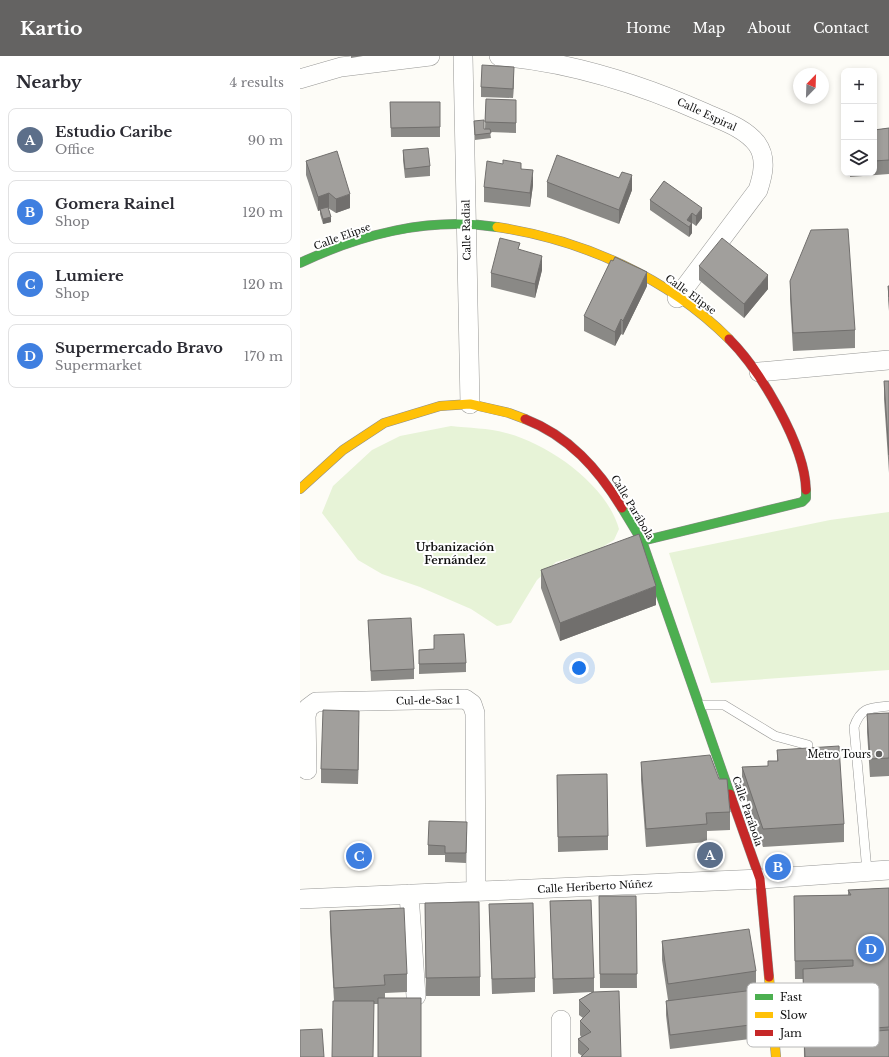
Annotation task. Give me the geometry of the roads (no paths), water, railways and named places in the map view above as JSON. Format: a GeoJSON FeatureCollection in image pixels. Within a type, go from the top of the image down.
{"type":"FeatureCollection","features":[{"type":"Feature","properties":{"kind":"street"},"geometry":{"type":"LineString","coordinates":[[300,79],[341,67],[430,56]]}},
{"type":"Feature","properties":{"kind":"street","name":"Calle Radial"},"geometry":{"type":"LineString","coordinates":[[463,56],[470,404]]}},
{"type":"Feature","properties":{"kind":"street","name":"Calle Espiral"},"geometry":{"type":"LineString","coordinates":[[499,56],[527,58],[615,78],[665,95],[732,125],[746,133],[757,144],[763,158],[763,175],[758,190],[677,298]]}},
{"type":"Feature","properties":{"kind":"street","name":"Calle Elipse"},"geometry":{"type":"LineString","coordinates":[[300,263],[366,237],[410,227],[466,224],[515,228],[551,236],[587,248],[628,266],[666,288],[724,333],[759,372],[770,391],[792,438],[805,478],[806,499],[802,502],[774,510],[642,541]]}},
{"type":"Feature","properties":{"kind":"street"},"geometry":{"type":"LineString","coordinates":[[759,372],[889,360]]}},
{"type":"Feature","properties":{"kind":"street","name":"Calle Parábola"},"geometry":{"type":"LineString","coordinates":[[300,489],[343,450],[384,423],[440,406],[470,404],[509,413],[538,424],[564,440],[587,460],[605,481],[642,541],[760,879],[769,983]]}},
{"type":"Feature","properties":{"kind":"street","name":"Cul-de-Sac 1"},"geometry":{"type":"LineString","coordinates":[[308,770],[306,716],[308,708],[316,702],[465,699],[472,704],[474,713],[476,891]]}},
{"type":"Feature","properties":{"kind":"street","name":"Calle Heriberto Núñez"},"geometry":{"type":"LineString","coordinates":[[300,898],[760,879],[889,870]]}},
{"type":"Feature","properties":{"kind":"street"},"geometry":{"type":"LineString","coordinates":[[409,894],[416,996]]}},
{"type":"Feature","properties":{"kind":"street"},"geometry":{"type":"LineString","coordinates":[[561,1020],[561,1057]]}},
{"type":"Feature","properties":{"kind":"street","name":"Calle Parábola"},"geometry":{"type":"LineString","coordinates":[[775,1047],[776,1057]]}},
{"type":"Feature","properties":{"kind":"lane"},"geometry":{"type":"LineString","coordinates":[[698,705],[724,705],[775,736],[808,745]]}},
{"type":"Feature","properties":{"kind":"lane"},"geometry":{"type":"LineString","coordinates":[[867,871],[854,727],[857,718],[866,709],[889,706]]}},
{"type":"Feature","properties":{"kind":"place","name":"Metro Tours"},"geometry":{"type":"Point","coordinates":[879,754]}},
{"type":"Feature","properties":{"kind":"place","name":"Estudio Caribe"},"geometry":{"type":"Point","coordinates":[710,855]}},
{"type":"Feature","properties":{"kind":"place","name":"Lumiere"},"geometry":{"type":"Point","coordinates":[359,856]}},
{"type":"Feature","properties":{"kind":"place","name":"Gomera Rainel"},"geometry":{"type":"Point","coordinates":[778,867]}},
{"type":"Feature","properties":{"kind":"place","name":"Supermercado Bravo"},"geometry":{"type":"Point","coordinates":[871,949]}},
{"type":"Feature","properties":{"kind":"district","name":"Urbanización Fernández"},"geometry":{"type":"Point","coordinates":[455,553]}}]}
